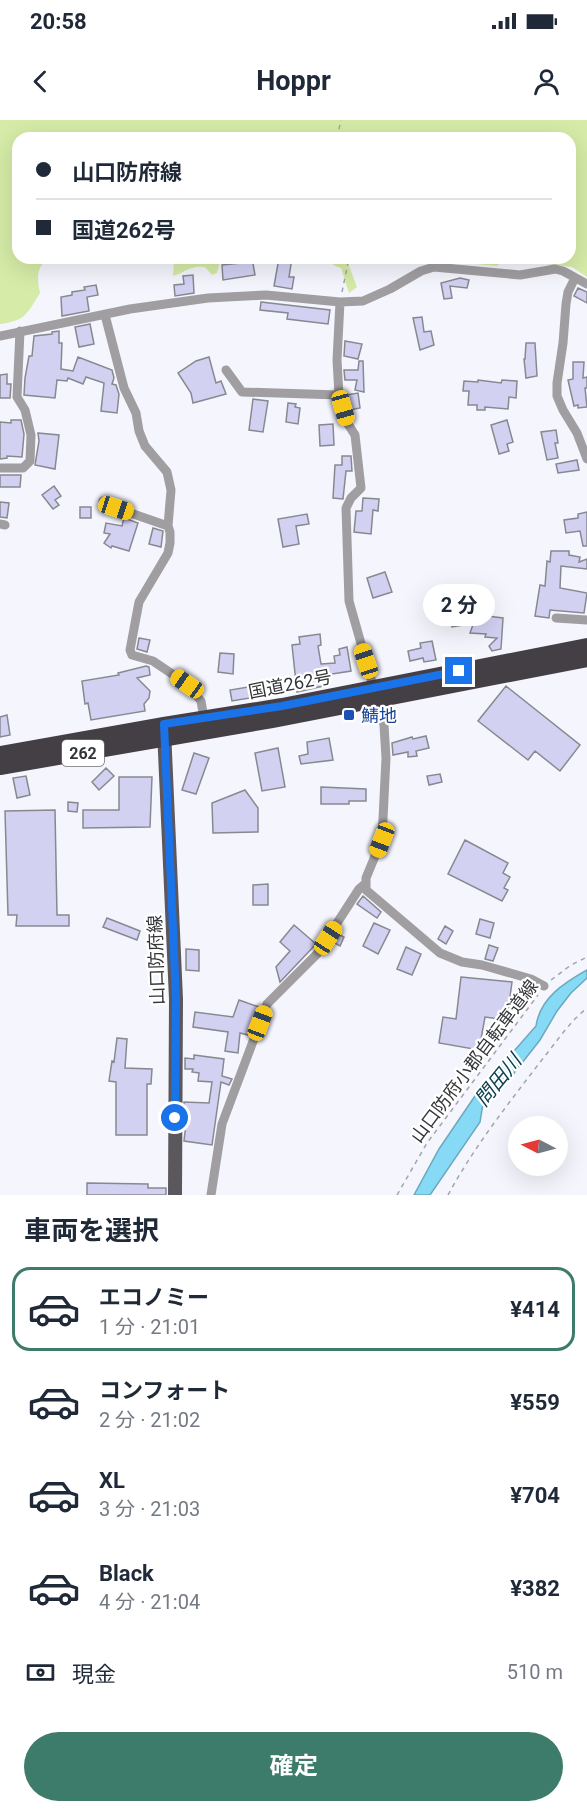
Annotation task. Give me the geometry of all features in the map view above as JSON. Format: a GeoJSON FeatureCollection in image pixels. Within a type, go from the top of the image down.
{"type":"FeatureCollection","features":[{"type":"Feature","properties":{"kind":"highway","name":"国道262号"},"geometry":{"type":"LineString","coordinates":[[0,768],[164,731],[204,719],[375,693],[587,646]]}},
{"type":"Feature","properties":{"kind":"highway","name":"国道262号"},"geometry":{"type":"LineString","coordinates":[[0,754],[164,731],[375,693],[587,659]]}},
{"type":"Feature","properties":{"kind":"main road","name":"山口防府線"},"geometry":{"type":"LineString","coordinates":[[164,731],[176,999],[175,1195]]}},
{"type":"Feature","properties":{"kind":"street"},"geometry":{"type":"LineString","coordinates":[[0,336],[156,305],[251,295],[340,302],[363,301],[421,271],[434,267],[520,275],[555,269],[587,284]]}},
{"type":"Feature","properties":{"kind":"street"},"geometry":{"type":"LineString","coordinates":[[575,278],[568,292],[566,304],[557,396],[575,428],[587,459]]}},
{"type":"Feature","properties":{"kind":"street"},"geometry":{"type":"LineString","coordinates":[[211,1195],[222,1124],[267,1004],[317,954],[359,889],[365,884],[382,840],[386,759],[384,725],[349,601],[346,508],[351,498],[361,488],[355,435],[346,421],[339,395],[336,360],[340,302]]}},
{"type":"Feature","properties":{"kind":"street"},"geometry":{"type":"LineString","coordinates":[[105,315],[124,388],[136,413],[139,431],[145,446],[167,472],[171,490],[168,553],[139,602],[130,650],[132,655],[153,661],[187,684],[201,701],[204,719]]}},
{"type":"Feature","properties":{"kind":"street"},"geometry":{"type":"LineString","coordinates":[[0,468],[22,468],[30,461],[31,435],[25,410],[17,397],[20,331]]}},
{"type":"Feature","properties":{"kind":"street"},"geometry":{"type":"LineString","coordinates":[[226,370],[242,392],[339,395]]}},
{"type":"Feature","properties":{"kind":"street"},"geometry":{"type":"LineString","coordinates":[[103,501],[116,508],[168,526]]}},
{"type":"Feature","properties":{"kind":"street"},"geometry":{"type":"LineString","coordinates":[[556,618],[587,620]]}},
{"type":"Feature","properties":{"kind":"street"},"geometry":{"type":"LineString","coordinates":[[365,884],[369,894],[440,953],[462,962],[482,965],[531,979],[544,986]]}},
{"type":"Feature","properties":{"kind":"path"},"geometry":{"type":"LineString","coordinates":[[340,302],[348,264]]}},
{"type":"Feature","properties":{"kind":"path","name":"山口防府小郡自転車道線"},"geometry":{"type":"LineString","coordinates":[[397,1195],[427,1143],[544,986],[571,965],[587,957]]}},
{"type":"Feature","properties":{"kind":"path"},"geometry":{"type":"LineString","coordinates":[[448,1195],[487,1131],[560,1037],[587,1008]]}},
{"type":"Feature","properties":{"kind":"green space"},"geometry":{"type":"Polygon","coordinates":[[[0,120],[587,120],[587,277],[572,267],[546,264],[576,264],[576,132],[12,132],[12,264],[43,264],[38,274],[40,293],[28,311],[15,321],[0,324],[0,120]]]}},
{"type":"Feature","properties":{"kind":"green space"},"geometry":{"type":"Polygon","coordinates":[[[174,264],[219,264],[217,273],[212,275],[205,267],[200,267],[173,276],[174,264]]]}},
{"type":"Feature","properties":{"kind":"green space"},"geometry":{"type":"Polygon","coordinates":[[[348,264],[357,287],[349,293],[341,268],[333,265],[348,264]]]}},
{"type":"Feature","properties":{"kind":"green space"},"geometry":{"type":"Polygon","coordinates":[[[476,264],[499,264],[497,266],[476,264]]]}},
{"type":"Feature","properties":{"kind":"water","name":"問田川"},"geometry":{"type":"Polygon","coordinates":[[[587,970],[587,978],[557,1011],[540,1040],[507,1082],[484,1098],[480,1122],[430,1195],[414,1195],[439,1149],[477,1093],[536,1026],[542,1007],[548,999],[570,980],[587,970]]]}},
{"type":"Feature","properties":{"kind":"building"},"geometry":{"type":"Polygon","coordinates":[[[253,264],[255,275],[223,280],[222,265],[253,264]]]}},
{"type":"Feature","properties":{"kind":"building"},"geometry":{"type":"Polygon","coordinates":[[[278,264],[291,264],[289,277],[294,277],[292,289],[274,286],[278,264]]]}},
{"type":"Feature","properties":{"kind":"building"},"geometry":{"type":"Polygon","coordinates":[[[193,275],[194,293],[175,296],[174,285],[184,284],[183,276],[193,275]]]}},
{"type":"Feature","properties":{"kind":"building"},"geometry":{"type":"Polygon","coordinates":[[[460,278],[469,280],[467,288],[450,286],[452,298],[444,299],[441,283],[460,278]]]}},
{"type":"Feature","properties":{"kind":"building"},"geometry":{"type":"Polygon","coordinates":[[[96,285],[98,295],[87,297],[89,311],[62,316],[61,297],[85,290],[84,287],[96,285]]]}},
{"type":"Feature","properties":{"kind":"building"},"geometry":{"type":"Polygon","coordinates":[[[578,288],[587,292],[587,303],[574,296],[578,288]]]}},
{"type":"Feature","properties":{"kind":"building"},"geometry":{"type":"Polygon","coordinates":[[[261,302],[330,310],[328,324],[287,319],[288,313],[260,310],[261,302]]]}},
{"type":"Feature","properties":{"kind":"building"},"geometry":{"type":"Polygon","coordinates":[[[422,317],[424,332],[431,331],[434,345],[420,350],[413,318],[422,317]]]}},
{"type":"Feature","properties":{"kind":"building"},"geometry":{"type":"Polygon","coordinates":[[[90,324],[94,344],[79,347],[75,327],[90,324]]]}},
{"type":"Feature","properties":{"kind":"building"},"geometry":{"type":"Polygon","coordinates":[[[59,331],[59,343],[62,343],[61,369],[73,371],[78,357],[112,370],[114,378],[112,384],[116,385],[119,394],[117,413],[101,411],[104,383],[86,377],[83,384],[68,378],[67,381],[57,380],[55,398],[24,395],[25,378],[29,356],[32,356],[34,336],[59,331]]]}},
{"type":"Feature","properties":{"kind":"building"},"geometry":{"type":"Polygon","coordinates":[[[345,341],[362,344],[358,359],[344,356],[345,341]]]}},
{"type":"Feature","properties":{"kind":"building"},"geometry":{"type":"Polygon","coordinates":[[[526,343],[535,343],[537,376],[526,378],[524,359],[526,343]]]}},
{"type":"Feature","properties":{"kind":"building"},"geometry":{"type":"Polygon","coordinates":[[[209,357],[216,383],[221,381],[226,394],[193,403],[191,393],[178,373],[196,361],[209,357]]]}},
{"type":"Feature","properties":{"kind":"building"},"geometry":{"type":"Polygon","coordinates":[[[359,361],[363,361],[364,392],[355,390],[357,380],[345,380],[344,370],[358,370],[359,361]]]}},
{"type":"Feature","properties":{"kind":"building"},"geometry":{"type":"Polygon","coordinates":[[[573,362],[584,362],[583,378],[587,377],[587,388],[585,388],[587,407],[574,406],[568,380],[573,379],[573,362]]]}},
{"type":"Feature","properties":{"kind":"building"},"geometry":{"type":"Polygon","coordinates":[[[7,374],[7,384],[11,384],[10,398],[0,398],[0,375],[7,374]]]}},
{"type":"Feature","properties":{"kind":"building"},"geometry":{"type":"Polygon","coordinates":[[[478,380],[501,383],[502,380],[517,381],[516,398],[509,397],[508,409],[485,407],[485,410],[477,410],[477,405],[468,405],[469,391],[463,391],[464,381],[478,382],[478,380]]]}},
{"type":"Feature","properties":{"kind":"building"},"geometry":{"type":"Polygon","coordinates":[[[358,393],[360,408],[350,410],[346,395],[358,393]]]}},
{"type":"Feature","properties":{"kind":"building"},"geometry":{"type":"Polygon","coordinates":[[[253,399],[268,401],[263,432],[249,430],[253,399]]]}},
{"type":"Feature","properties":{"kind":"building"},"geometry":{"type":"Polygon","coordinates":[[[288,403],[296,404],[295,407],[300,408],[298,424],[286,422],[288,403]]]}},
{"type":"Feature","properties":{"kind":"building"},"geometry":{"type":"Polygon","coordinates":[[[11,420],[21,420],[24,434],[22,457],[7,456],[7,458],[0,459],[0,422],[11,423],[11,420]]]}},
{"type":"Feature","properties":{"kind":"building"},"geometry":{"type":"Polygon","coordinates":[[[507,420],[513,442],[507,444],[509,451],[499,454],[491,425],[507,420]]]}},
{"type":"Feature","properties":{"kind":"building"},"geometry":{"type":"Polygon","coordinates":[[[333,424],[334,445],[320,446],[319,425],[333,424]]]}},
{"type":"Feature","properties":{"kind":"building"},"geometry":{"type":"Polygon","coordinates":[[[556,430],[558,443],[555,443],[558,458],[547,460],[541,432],[556,430]]]}},
{"type":"Feature","properties":{"kind":"building"},"geometry":{"type":"Polygon","coordinates":[[[38,433],[59,435],[55,469],[35,465],[38,433]]]}},
{"type":"Feature","properties":{"kind":"building"},"geometry":{"type":"Polygon","coordinates":[[[342,456],[351,456],[352,471],[346,471],[343,499],[333,498],[335,465],[342,465],[342,456]]]}},
{"type":"Feature","properties":{"kind":"building"},"geometry":{"type":"Polygon","coordinates":[[[577,460],[579,470],[558,473],[556,464],[577,460]]]}},
{"type":"Feature","properties":{"kind":"building"},"geometry":{"type":"Polygon","coordinates":[[[0,475],[21,475],[20,487],[0,487],[0,475]]]}},
{"type":"Feature","properties":{"kind":"building"},"geometry":{"type":"Polygon","coordinates":[[[54,486],[61,496],[55,500],[59,505],[53,509],[42,495],[54,486]]]}},
{"type":"Feature","properties":{"kind":"building"},"geometry":{"type":"Polygon","coordinates":[[[363,498],[379,499],[378,511],[373,510],[371,534],[354,532],[356,511],[362,511],[363,498]]]}},
{"type":"Feature","properties":{"kind":"building"},"geometry":{"type":"Polygon","coordinates":[[[0,502],[9,503],[7,518],[0,517],[0,502]]]}},
{"type":"Feature","properties":{"kind":"building"},"geometry":{"type":"Polygon","coordinates":[[[80,507],[91,507],[91,518],[80,518],[80,507]]]}},
{"type":"Feature","properties":{"kind":"building"},"geometry":{"type":"Polygon","coordinates":[[[587,512],[587,546],[583,546],[580,531],[566,533],[564,520],[578,518],[578,514],[587,512]]]}},
{"type":"Feature","properties":{"kind":"building"},"geometry":{"type":"Polygon","coordinates":[[[307,514],[309,524],[296,526],[299,544],[283,547],[278,519],[307,514]]]}},
{"type":"Feature","properties":{"kind":"building"},"geometry":{"type":"Polygon","coordinates":[[[124,518],[138,523],[129,551],[112,546],[111,548],[104,543],[110,534],[104,533],[106,523],[122,526],[124,518]]]}},
{"type":"Feature","properties":{"kind":"building"},"geometry":{"type":"Polygon","coordinates":[[[153,528],[163,531],[161,547],[149,544],[153,528]]]}},
{"type":"Feature","properties":{"kind":"building"},"geometry":{"type":"Polygon","coordinates":[[[551,551],[569,551],[569,555],[580,557],[579,562],[587,559],[587,569],[561,566],[560,588],[587,593],[584,613],[550,610],[549,618],[535,616],[540,585],[545,586],[547,561],[550,562],[551,551]]]}},
{"type":"Feature","properties":{"kind":"building"},"geometry":{"type":"Polygon","coordinates":[[[385,572],[392,592],[373,598],[367,578],[385,572]]]}},
{"type":"Feature","properties":{"kind":"building"},"geometry":{"type":"Polygon","coordinates":[[[454,589],[455,593],[468,591],[471,608],[461,609],[464,625],[452,627],[447,601],[444,602],[442,591],[454,589]]]}},
{"type":"Feature","properties":{"kind":"building"},"geometry":{"type":"Polygon","coordinates":[[[487,616],[503,618],[501,649],[492,651],[489,646],[497,638],[485,637],[486,634],[470,633],[474,622],[478,619],[486,619],[487,616]]]}},
{"type":"Feature","properties":{"kind":"building"},"geometry":{"type":"Polygon","coordinates":[[[320,634],[321,645],[318,646],[321,664],[335,663],[334,656],[340,655],[339,649],[347,647],[351,671],[325,675],[328,685],[297,692],[292,645],[300,644],[299,637],[320,634]]]}},
{"type":"Feature","properties":{"kind":"building"},"geometry":{"type":"Polygon","coordinates":[[[139,638],[150,640],[147,652],[137,649],[139,638]]]}},
{"type":"Feature","properties":{"kind":"building"},"geometry":{"type":"Polygon","coordinates":[[[432,641],[436,660],[424,662],[423,658],[410,661],[408,651],[421,648],[420,643],[432,641]]]}},
{"type":"Feature","properties":{"kind":"building"},"geometry":{"type":"Polygon","coordinates":[[[220,653],[234,654],[233,674],[218,672],[220,653]]]}},
{"type":"Feature","properties":{"kind":"building"},"geometry":{"type":"Polygon","coordinates":[[[149,667],[150,675],[137,678],[150,691],[149,698],[144,704],[145,711],[91,720],[88,703],[85,704],[82,681],[119,675],[118,673],[149,667]]]}},
{"type":"Feature","properties":{"kind":"building"},"geometry":{"type":"Polygon","coordinates":[[[506,686],[580,745],[560,771],[535,751],[528,760],[478,721],[506,686]]]}},
{"type":"Feature","properties":{"kind":"building"},"geometry":{"type":"Polygon","coordinates":[[[248,687],[250,698],[232,701],[230,690],[248,687]]]}},
{"type":"Feature","properties":{"kind":"building"},"geometry":{"type":"Polygon","coordinates":[[[7,715],[10,735],[0,737],[0,717],[7,715]]]}},
{"type":"Feature","properties":{"kind":"building"},"geometry":{"type":"Polygon","coordinates":[[[426,736],[429,748],[416,751],[417,756],[408,757],[408,752],[393,755],[392,743],[412,737],[413,739],[426,736]]]}},
{"type":"Feature","properties":{"kind":"building"},"geometry":{"type":"Polygon","coordinates":[[[329,738],[333,760],[301,764],[299,756],[308,754],[307,742],[329,738]]]}},
{"type":"Feature","properties":{"kind":"building"},"geometry":{"type":"Polygon","coordinates":[[[278,748],[285,787],[262,791],[255,753],[278,748]]]}},
{"type":"Feature","properties":{"kind":"building"},"geometry":{"type":"Polygon","coordinates":[[[194,753],[209,758],[196,794],[182,790],[194,753]]]}},
{"type":"Feature","properties":{"kind":"building"},"geometry":{"type":"Polygon","coordinates":[[[106,768],[114,776],[99,790],[92,782],[106,768]]]}},
{"type":"Feature","properties":{"kind":"building"},"geometry":{"type":"Polygon","coordinates":[[[440,774],[442,782],[429,785],[427,776],[440,774]]]}},
{"type":"Feature","properties":{"kind":"building"},"geometry":{"type":"Polygon","coordinates":[[[26,776],[30,795],[17,798],[13,778],[26,776]]]}},
{"type":"Feature","properties":{"kind":"building"},"geometry":{"type":"Polygon","coordinates":[[[119,777],[152,777],[150,827],[83,828],[83,810],[119,810],[119,777]]]}},
{"type":"Feature","properties":{"kind":"building"},"geometry":{"type":"Polygon","coordinates":[[[321,787],[366,789],[366,801],[349,801],[349,804],[321,804],[321,787]]]}},
{"type":"Feature","properties":{"kind":"building"},"geometry":{"type":"Polygon","coordinates":[[[245,790],[258,808],[258,832],[213,833],[212,803],[245,790]]]}},
{"type":"Feature","properties":{"kind":"building"},"geometry":{"type":"Polygon","coordinates":[[[68,802],[78,803],[77,812],[68,811],[68,802]]]}},
{"type":"Feature","properties":{"kind":"building"},"geometry":{"type":"Polygon","coordinates":[[[55,810],[57,915],[69,915],[69,926],[16,926],[17,915],[8,915],[5,811],[55,810]]]}},
{"type":"Feature","properties":{"kind":"building"},"geometry":{"type":"Polygon","coordinates":[[[465,840],[508,863],[503,873],[510,877],[504,888],[508,890],[502,901],[448,874],[465,840]]]}},
{"type":"Feature","properties":{"kind":"building"},"geometry":{"type":"Polygon","coordinates":[[[268,884],[268,905],[253,905],[253,885],[268,884]]]}},
{"type":"Feature","properties":{"kind":"building"},"geometry":{"type":"Polygon","coordinates":[[[363,896],[381,912],[377,918],[357,904],[363,896]]]}},
{"type":"Feature","properties":{"kind":"building"},"geometry":{"type":"Polygon","coordinates":[[[107,918],[140,931],[137,940],[103,927],[107,918]]]}},
{"type":"Feature","properties":{"kind":"building"},"geometry":{"type":"Polygon","coordinates":[[[480,919],[494,923],[490,938],[476,934],[480,919]]]}},
{"type":"Feature","properties":{"kind":"building"},"geometry":{"type":"Polygon","coordinates":[[[374,923],[390,930],[378,954],[363,946],[374,923]]]}},
{"type":"Feature","properties":{"kind":"building"},"geometry":{"type":"Polygon","coordinates":[[[294,925],[316,944],[280,982],[276,967],[290,951],[280,942],[294,925]]]}},
{"type":"Feature","properties":{"kind":"building"},"geometry":{"type":"Polygon","coordinates":[[[445,926],[453,931],[446,944],[438,939],[445,926]]]}},
{"type":"Feature","properties":{"kind":"building"},"geometry":{"type":"Polygon","coordinates":[[[338,934],[344,937],[340,946],[333,942],[338,934]]]}},
{"type":"Feature","properties":{"kind":"building"},"geometry":{"type":"Polygon","coordinates":[[[489,945],[498,948],[493,961],[485,959],[489,945]]]}},
{"type":"Feature","properties":{"kind":"building"},"geometry":{"type":"Polygon","coordinates":[[[406,947],[421,954],[412,975],[397,969],[406,947]]]}},
{"type":"Feature","properties":{"kind":"building"},"geometry":{"type":"Polygon","coordinates":[[[186,949],[199,950],[199,971],[186,970],[186,949]]]}},
{"type":"Feature","properties":{"kind":"building"},"geometry":{"type":"Polygon","coordinates":[[[461,977],[512,982],[507,1020],[485,1017],[479,1050],[439,1043],[443,1017],[456,1019],[461,977]]]}},
{"type":"Feature","properties":{"kind":"building"},"geometry":{"type":"Polygon","coordinates":[[[239,1000],[259,1007],[248,1035],[240,1033],[238,1053],[225,1051],[228,1032],[193,1027],[195,1012],[233,1017],[239,1000]]]}},
{"type":"Feature","properties":{"kind":"building"},"geometry":{"type":"Polygon","coordinates":[[[117,1038],[127,1039],[125,1068],[152,1069],[151,1084],[147,1084],[147,1135],[116,1135],[116,1082],[109,1081],[117,1038]]]}},
{"type":"Feature","properties":{"kind":"building"},"geometry":{"type":"Polygon","coordinates":[[[194,1055],[224,1059],[222,1076],[232,1079],[229,1085],[221,1082],[212,1145],[184,1141],[187,1114],[184,1114],[184,1102],[209,1103],[212,1082],[198,1081],[199,1073],[192,1072],[193,1069],[185,1069],[185,1058],[194,1059],[194,1055]]]}},
{"type":"Feature","properties":{"kind":"building"},"geometry":{"type":"Polygon","coordinates":[[[87,1183],[148,1184],[148,1188],[166,1188],[166,1195],[87,1195],[87,1183]]]}},
{"type":"Feature","properties":{"kind":"place","name":"鯖地"},"geometry":{"type":"Point","coordinates":[349,715]}},
{"type":"Feature","properties":{"kind":"route"},"geometry":{"type":"LineString","coordinates":[[175,1118],[176,999],[164,724],[282,706],[459,671]]}}]}
